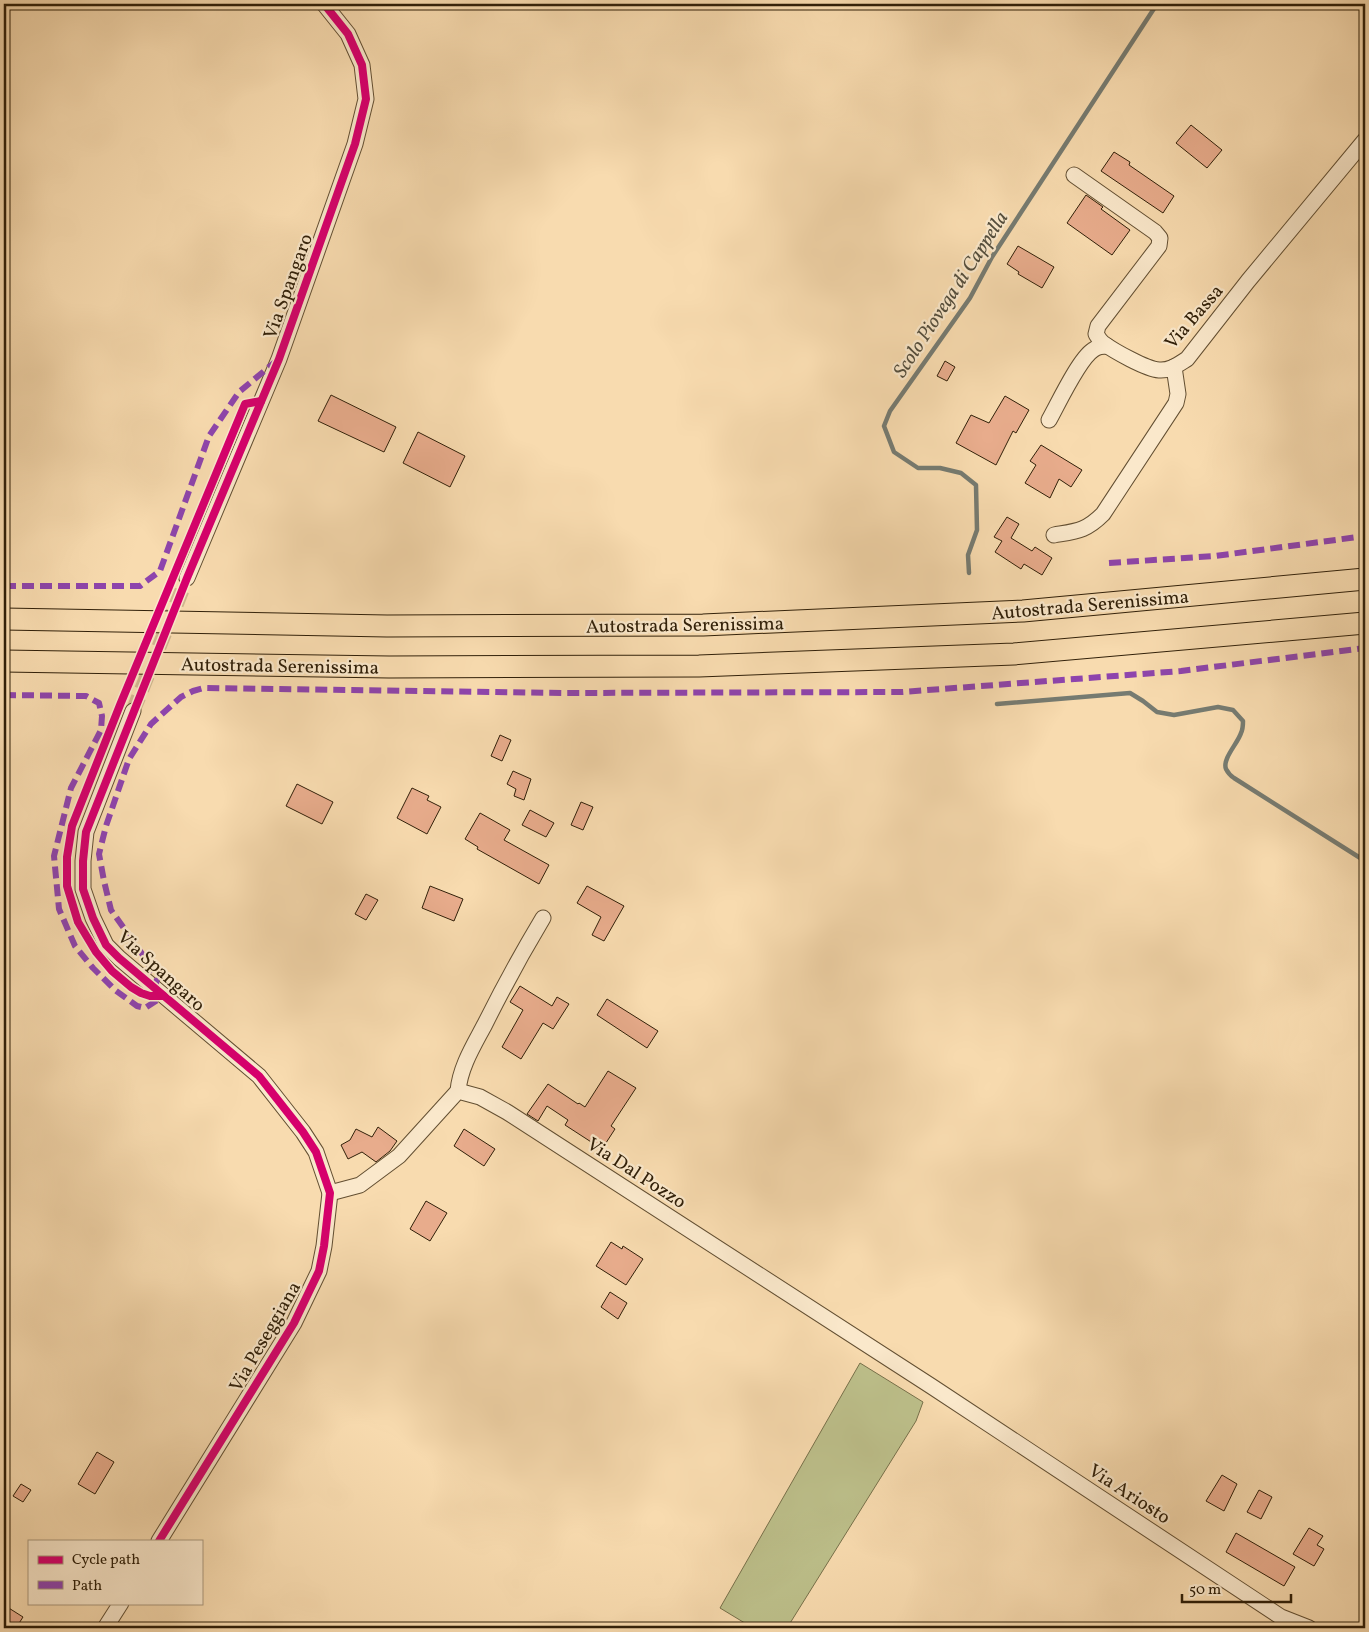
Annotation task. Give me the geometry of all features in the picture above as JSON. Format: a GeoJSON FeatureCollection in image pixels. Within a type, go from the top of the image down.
{"type":"FeatureCollection","features":[{"type":"Feature","properties":{"kind":"highway","name":"Autostrada Serenissima"},"geometry":{"type":"LineString","coordinates":[[4,619],[387,626],[703,625],[1023,611],[1365,579]]}},
{"type":"Feature","properties":{"kind":"highway","name":"Autostrada Serenissima"},"geometry":{"type":"LineString","coordinates":[[4,661],[389,667],[698,666],[1014,654],[1365,622]]}},
{"type":"Feature","properties":{"kind":"street","name":"Via Spangaro"},"geometry":{"type":"LineString","coordinates":[[187,578],[279,359],[355,144],[366,99],[362,65],[348,34],[324,4]]}},
{"type":"Feature","properties":{"kind":"street","name":"Via Bassa"},"geometry":{"type":"LineString","coordinates":[[1107,346],[1143,365],[1159,370],[1174,368],[1187,358],[1365,140]]}},
{"type":"Feature","properties":{"kind":"street"},"geometry":{"type":"LineString","coordinates":[[1074,175],[1155,232],[1160,238],[1159,246],[1098,326],[1096,334],[1101,342],[1107,346]]}},
{"type":"Feature","properties":{"kind":"street"},"geometry":{"type":"LineString","coordinates":[[1048,420],[1082,362],[1091,351],[1099,346],[1107,346]]}},
{"type":"Feature","properties":{"kind":"street"},"geometry":{"type":"LineString","coordinates":[[1054,535],[1079,531],[1093,524],[1103,514],[1176,403],[1178,394],[1174,368]]}},
{"type":"Feature","properties":{"kind":"street","name":"Via Spangaro"},"geometry":{"type":"LineString","coordinates":[[133,711],[86,832],[83,889],[93,918],[106,944],[119,958],[259,1076],[303,1132]]}},
{"type":"Feature","properties":{"kind":"street"},"geometry":{"type":"LineString","coordinates":[[330,1193],[360,1185],[399,1156],[458,1091],[459,1078],[468,1056],[518,960],[543,918]]}},
{"type":"Feature","properties":{"kind":"street","name":"Via Dal Pozzo"},"geometry":{"type":"LineString","coordinates":[[458,1091],[480,1097],[507,1112],[931,1386]]}},
{"type":"Feature","properties":{"kind":"street","name":"Via Peseggiana"},"geometry":{"type":"LineString","coordinates":[[161,1540],[294,1323],[319,1271],[330,1193],[316,1152],[303,1132]]}},
{"type":"Feature","properties":{"kind":"street","name":"Via Ariosto"},"geometry":{"type":"LineString","coordinates":[[931,1386],[1281,1617],[1309,1628]]}},
{"type":"Feature","properties":{"kind":"street"},"geometry":{"type":"LineString","coordinates":[[105,1628],[120,1604]]}},
{"type":"Feature","properties":{"kind":"green space"},"geometry":{"type":"Polygon","coordinates":[[[860,1363],[923,1402],[916,1421],[787,1628],[753,1628],[720,1608],[860,1363]]]}},
{"type":"Feature","properties":{"kind":"building"},"geometry":{"type":"Polygon","coordinates":[[[1191,125],[1222,150],[1207,168],[1176,143],[1191,125]]]}},
{"type":"Feature","properties":{"kind":"building"},"geometry":{"type":"Polygon","coordinates":[[[1114,152],[1130,162],[1129,165],[1174,196],[1163,213],[1101,171],[1114,152]]]}},
{"type":"Feature","properties":{"kind":"building"},"geometry":{"type":"Polygon","coordinates":[[[1086,195],[1103,207],[1101,209],[1130,230],[1112,255],[1067,223],[1086,195]]]}},
{"type":"Feature","properties":{"kind":"building"},"geometry":{"type":"Polygon","coordinates":[[[1018,246],[1054,267],[1042,288],[1018,274],[1019,272],[1007,264],[1018,246]]]}},
{"type":"Feature","properties":{"kind":"building"},"geometry":{"type":"Polygon","coordinates":[[[945,361],[955,367],[947,381],[937,376],[945,361]]]}},
{"type":"Feature","properties":{"kind":"building"},"geometry":{"type":"Polygon","coordinates":[[[331,395],[396,427],[384,452],[318,421],[331,395]]]}},
{"type":"Feature","properties":{"kind":"building"},"geometry":{"type":"Polygon","coordinates":[[[1005,396],[1029,410],[1016,433],[1013,431],[996,465],[956,443],[971,415],[989,423],[1005,396]]]}},
{"type":"Feature","properties":{"kind":"building"},"geometry":{"type":"Polygon","coordinates":[[[418,432],[465,456],[450,487],[403,463],[418,432]]]}},
{"type":"Feature","properties":{"kind":"building"},"geometry":{"type":"Polygon","coordinates":[[[1041,445],[1082,470],[1071,487],[1059,479],[1050,498],[1025,483],[1036,465],[1030,461],[1041,445]]]}},
{"type":"Feature","properties":{"kind":"building"},"geometry":{"type":"Polygon","coordinates":[[[1007,517],[1019,524],[1011,538],[1032,551],[1035,547],[1052,558],[1042,575],[1024,564],[1021,569],[995,552],[1002,541],[994,537],[1007,517]]]}},
{"type":"Feature","properties":{"kind":"building"},"geometry":{"type":"Polygon","coordinates":[[[500,735],[511,740],[502,761],[491,756],[500,735]]]}},
{"type":"Feature","properties":{"kind":"building"},"geometry":{"type":"Polygon","coordinates":[[[513,771],[531,779],[524,800],[514,796],[516,789],[507,784],[513,771]]]}},
{"type":"Feature","properties":{"kind":"building"},"geometry":{"type":"Polygon","coordinates":[[[297,784],[333,802],[322,824],[286,806],[297,784]]]}},
{"type":"Feature","properties":{"kind":"building"},"geometry":{"type":"Polygon","coordinates":[[[412,788],[429,796],[427,800],[441,807],[427,834],[397,818],[412,788]]]}},
{"type":"Feature","properties":{"kind":"building"},"geometry":{"type":"Polygon","coordinates":[[[581,802],[593,807],[583,830],[571,825],[581,802]]]}},
{"type":"Feature","properties":{"kind":"building"},"geometry":{"type":"Polygon","coordinates":[[[530,810],[554,823],[546,837],[522,825],[530,810]]]}},
{"type":"Feature","properties":{"kind":"building"},"geometry":{"type":"Polygon","coordinates":[[[480,813],[510,830],[504,840],[549,865],[539,884],[477,849],[478,847],[465,839],[480,813]]]}},
{"type":"Feature","properties":{"kind":"building"},"geometry":{"type":"Polygon","coordinates":[[[430,886],[463,899],[454,921],[422,908],[430,886]]]}},
{"type":"Feature","properties":{"kind":"building"},"geometry":{"type":"Polygon","coordinates":[[[587,886],[624,906],[604,941],[592,935],[601,917],[577,903],[587,886]]]}},
{"type":"Feature","properties":{"kind":"building"},"geometry":{"type":"Polygon","coordinates":[[[366,894],[378,900],[366,920],[355,914],[366,894]]]}},
{"type":"Feature","properties":{"kind":"building"},"geometry":{"type":"Polygon","coordinates":[[[520,986],[552,1006],[557,997],[569,1004],[553,1029],[543,1023],[521,1059],[502,1047],[523,1010],[510,1002],[520,986]]]}},
{"type":"Feature","properties":{"kind":"building"},"geometry":{"type":"Polygon","coordinates":[[[607,999],[658,1031],[647,1048],[597,1015],[607,999]]]}},
{"type":"Feature","properties":{"kind":"building"},"geometry":{"type":"Polygon","coordinates":[[[608,1071],[636,1088],[611,1126],[615,1129],[602,1149],[565,1125],[568,1120],[547,1106],[538,1121],[527,1114],[548,1084],[585,1107],[608,1071]]]}},
{"type":"Feature","properties":{"kind":"building"},"geometry":{"type":"Polygon","coordinates":[[[378,1127],[397,1141],[390,1151],[376,1162],[362,1152],[348,1159],[341,1145],[350,1140],[356,1129],[372,1137],[378,1127]]]}},
{"type":"Feature","properties":{"kind":"building"},"geometry":{"type":"Polygon","coordinates":[[[464,1129],[495,1149],[484,1166],[454,1146],[464,1129]]]}},
{"type":"Feature","properties":{"kind":"building"},"geometry":{"type":"Polygon","coordinates":[[[426,1201],[447,1213],[430,1241],[410,1229],[426,1201]]]}},
{"type":"Feature","properties":{"kind":"building"},"geometry":{"type":"Polygon","coordinates":[[[611,1242],[622,1249],[623,1246],[643,1259],[626,1285],[596,1266],[611,1242]]]}},
{"type":"Feature","properties":{"kind":"building"},"geometry":{"type":"Polygon","coordinates":[[[610,1292],[627,1303],[618,1319],[601,1307],[610,1292]]]}},
{"type":"Feature","properties":{"kind":"building"},"geometry":{"type":"Polygon","coordinates":[[[97,1452],[114,1462],[95,1494],[78,1484],[97,1452]]]}},
{"type":"Feature","properties":{"kind":"building"},"geometry":{"type":"Polygon","coordinates":[[[1222,1475],[1237,1484],[1224,1511],[1206,1501],[1222,1475]]]}},
{"type":"Feature","properties":{"kind":"building"},"geometry":{"type":"Polygon","coordinates":[[[21,1484],[31,1490],[23,1502],[13,1496],[21,1484]]]}},
{"type":"Feature","properties":{"kind":"building"},"geometry":{"type":"Polygon","coordinates":[[[1259,1490],[1272,1497],[1261,1519],[1247,1512],[1259,1490]]]}},
{"type":"Feature","properties":{"kind":"building"},"geometry":{"type":"Polygon","coordinates":[[[1309,1528],[1323,1536],[1317,1545],[1324,1549],[1314,1566],[1293,1554],[1309,1528]]]}},
{"type":"Feature","properties":{"kind":"building"},"geometry":{"type":"Polygon","coordinates":[[[1236,1533],[1295,1567],[1284,1586],[1226,1552],[1236,1533]]]}},
{"type":"Feature","properties":{"kind":"building"},"geometry":{"type":"Polygon","coordinates":[[[4,1605],[23,1617],[16,1628],[4,1628],[4,1605]]]}},
{"type":"Feature","properties":{"kind":"waterway","name":"Scolo Piovega di Cappella"},"geometry":{"type":"LineString","coordinates":[[969,573],[968,555],[977,530],[976,485],[961,473],[940,468],[918,468],[894,452],[884,426],[890,411],[970,298],[992,257],[1157,4]]}},
{"type":"Feature","properties":{"kind":"waterway","name":"Scolo Piovega di Cappella"},"geometry":{"type":"LineString","coordinates":[[997,704],[1130,693],[1157,712],[1174,715],[1218,707],[1233,710],[1243,721],[1243,726],[1226,761],[1226,769],[1230,774],[1365,861]]}},
{"type":"Feature","properties":{"kind":"tunnel"},"geometry":{"type":"LineString","coordinates":[[133,711],[187,578]]}},
{"type":"Feature","properties":{"kind":"marked path"},"geometry":{"type":"LineString","coordinates":[[4,586],[140,586],[160,571],[209,436],[239,392],[275,362]]}},
{"type":"Feature","properties":{"kind":"marked path"},"geometry":{"type":"LineString","coordinates":[[1109,563],[1215,556],[1365,536]]}},
{"type":"Feature","properties":{"kind":"marked path"},"geometry":{"type":"LineString","coordinates":[[155,989],[157,979],[145,958],[111,910],[99,854],[106,826],[129,759],[151,724],[181,697],[193,691],[204,688],[566,693],[902,692],[1181,671],[1365,648]]}},
{"type":"Feature","properties":{"kind":"marked path"},"geometry":{"type":"LineString","coordinates":[[4,695],[86,696],[99,703],[102,716],[101,730],[71,788],[54,856],[59,909],[75,946],[115,990],[137,1006],[145,1008],[162,997]]}},
{"type":"Feature","properties":{"kind":"cycle path"},"geometry":{"type":"LineString","coordinates":[[160,1540],[294,1323],[319,1271],[330,1193],[316,1152],[303,1132],[259,1076],[106,945],[93,918],[83,889],[86,832],[187,578],[279,359],[355,144],[366,99],[362,65],[348,34],[324,4]]}},
{"type":"Feature","properties":{"kind":"cycle path"},"geometry":{"type":"LineString","coordinates":[[163,996],[150,996],[141,993],[112,971],[96,952],[78,922],[67,886],[67,857],[72,826],[245,404],[261,401]]}}]}
